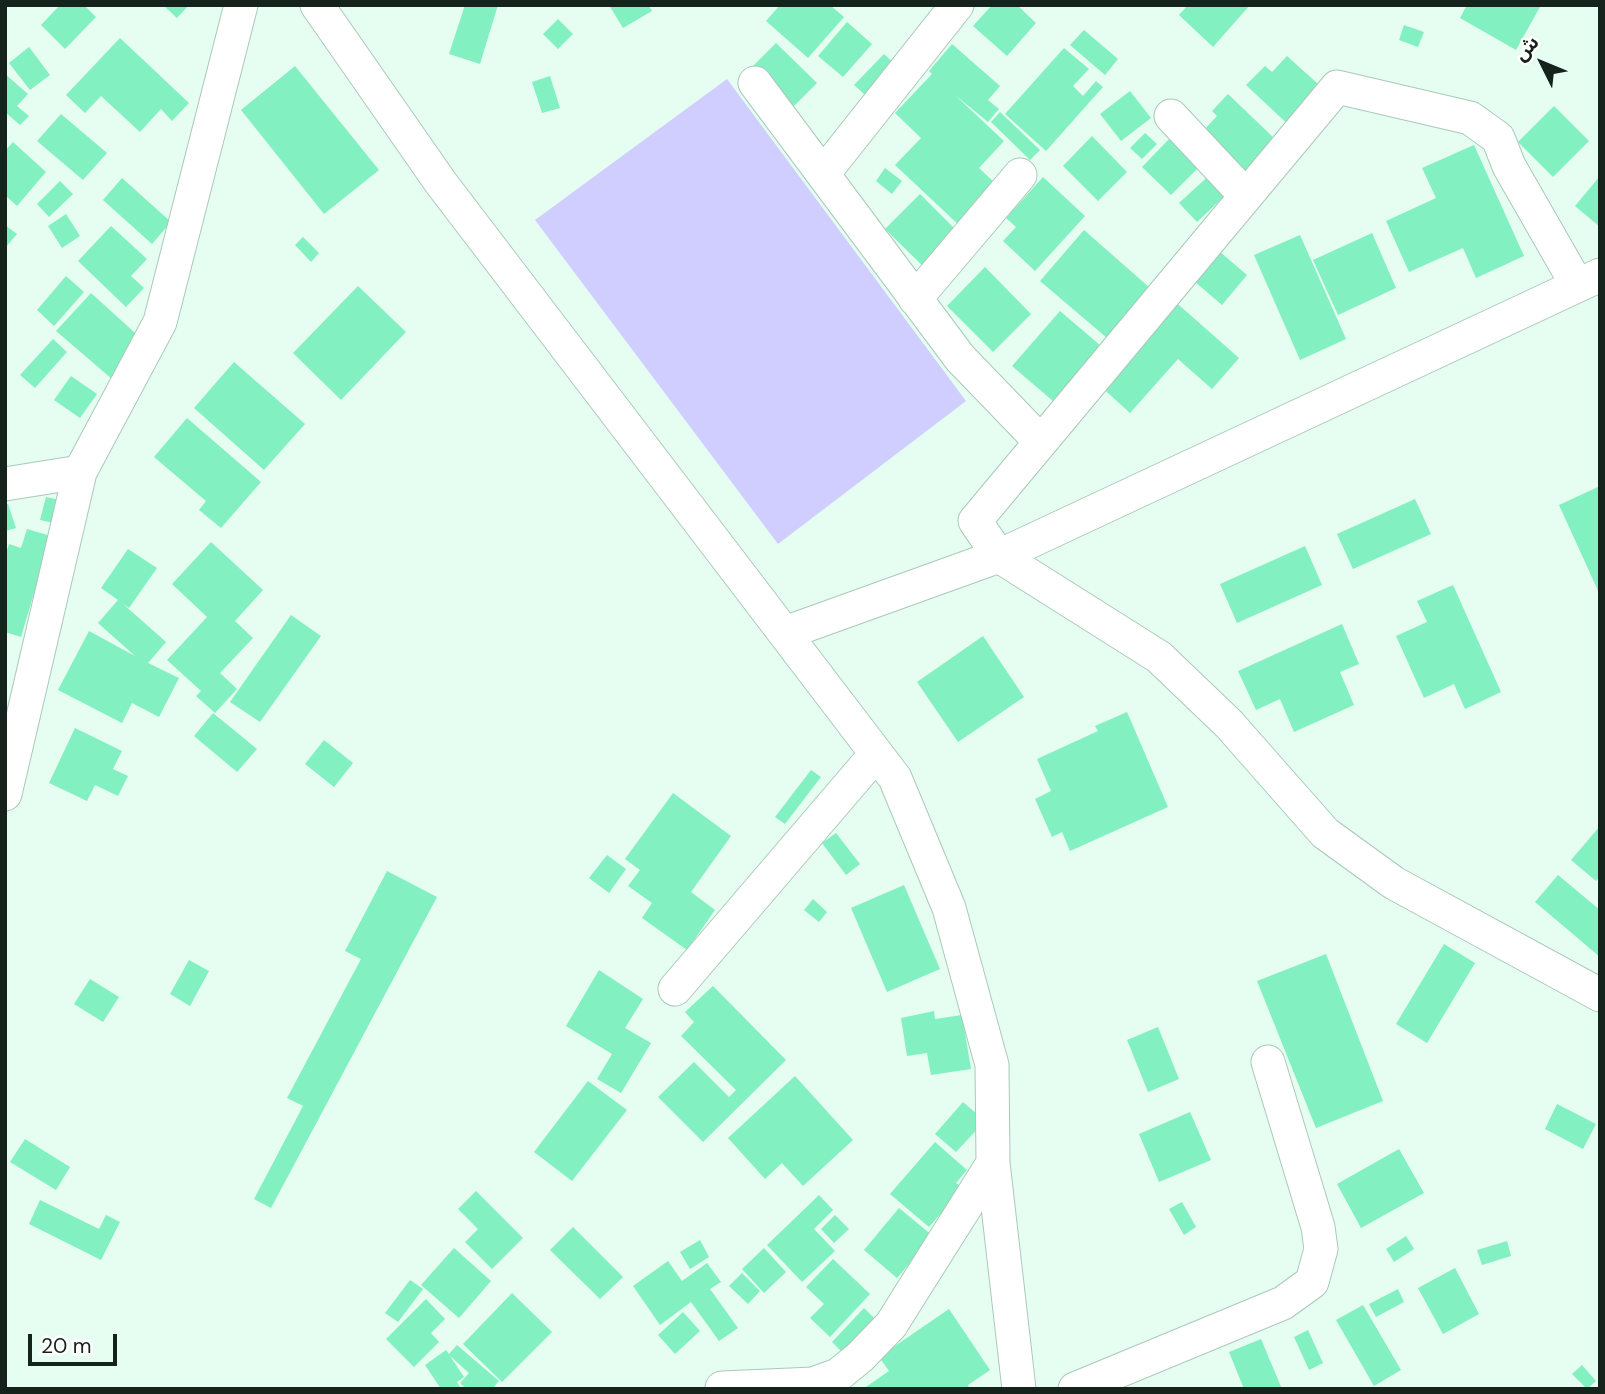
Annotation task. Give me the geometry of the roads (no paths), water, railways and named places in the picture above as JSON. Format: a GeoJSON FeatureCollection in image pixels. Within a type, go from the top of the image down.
{"type":"FeatureCollection","features":[{"type":"Feature","properties":{"kind":"street"},"geometry":{"type":"LineString","coordinates":[[5,794],[80,472],[160,322],[241,5]]}},
{"type":"Feature","properties":{"kind":"street"},"geometry":{"type":"LineString","coordinates":[[317,5],[441,183],[895,778],[949,908],[992,1065],[993,1163],[1019,1389]]}},
{"type":"Feature","properties":{"kind":"street"},"geometry":{"type":"LineString","coordinates":[[823,174],[957,5]]}},
{"type":"Feature","properties":{"kind":"street"},"geometry":{"type":"LineString","coordinates":[[755,83],[960,358],[1041,442]]}},
{"type":"Feature","properties":{"kind":"street"},"geometry":{"type":"LineString","coordinates":[[785,633],[999,556],[1588,279],[1509,166],[1498,138],[1470,118],[1337,88],[975,521],[999,556],[1159,657],[1229,724],[1325,833],[1394,883],[1600,995]]}},
{"type":"Feature","properties":{"kind":"street"},"geometry":{"type":"LineString","coordinates":[[1171,117],[1245,197]]}},
{"type":"Feature","properties":{"kind":"street"},"geometry":{"type":"LineString","coordinates":[[915,299],[1020,175]]}},
{"type":"Feature","properties":{"kind":"street"},"geometry":{"type":"LineString","coordinates":[[5,484],[80,472]]}},
{"type":"Feature","properties":{"kind":"street"},"geometry":{"type":"LineString","coordinates":[[675,989],[876,754]]}},
{"type":"Feature","properties":{"kind":"street"},"geometry":{"type":"LineString","coordinates":[[1075,1389],[1283,1303],[1312,1282],[1321,1250],[1318,1227],[1268,1062]]}},
{"type":"Feature","properties":{"kind":"street"},"geometry":{"type":"LineString","coordinates":[[722,1388],[813,1384],[838,1375],[860,1357],[891,1325],[993,1163]]}}]}
